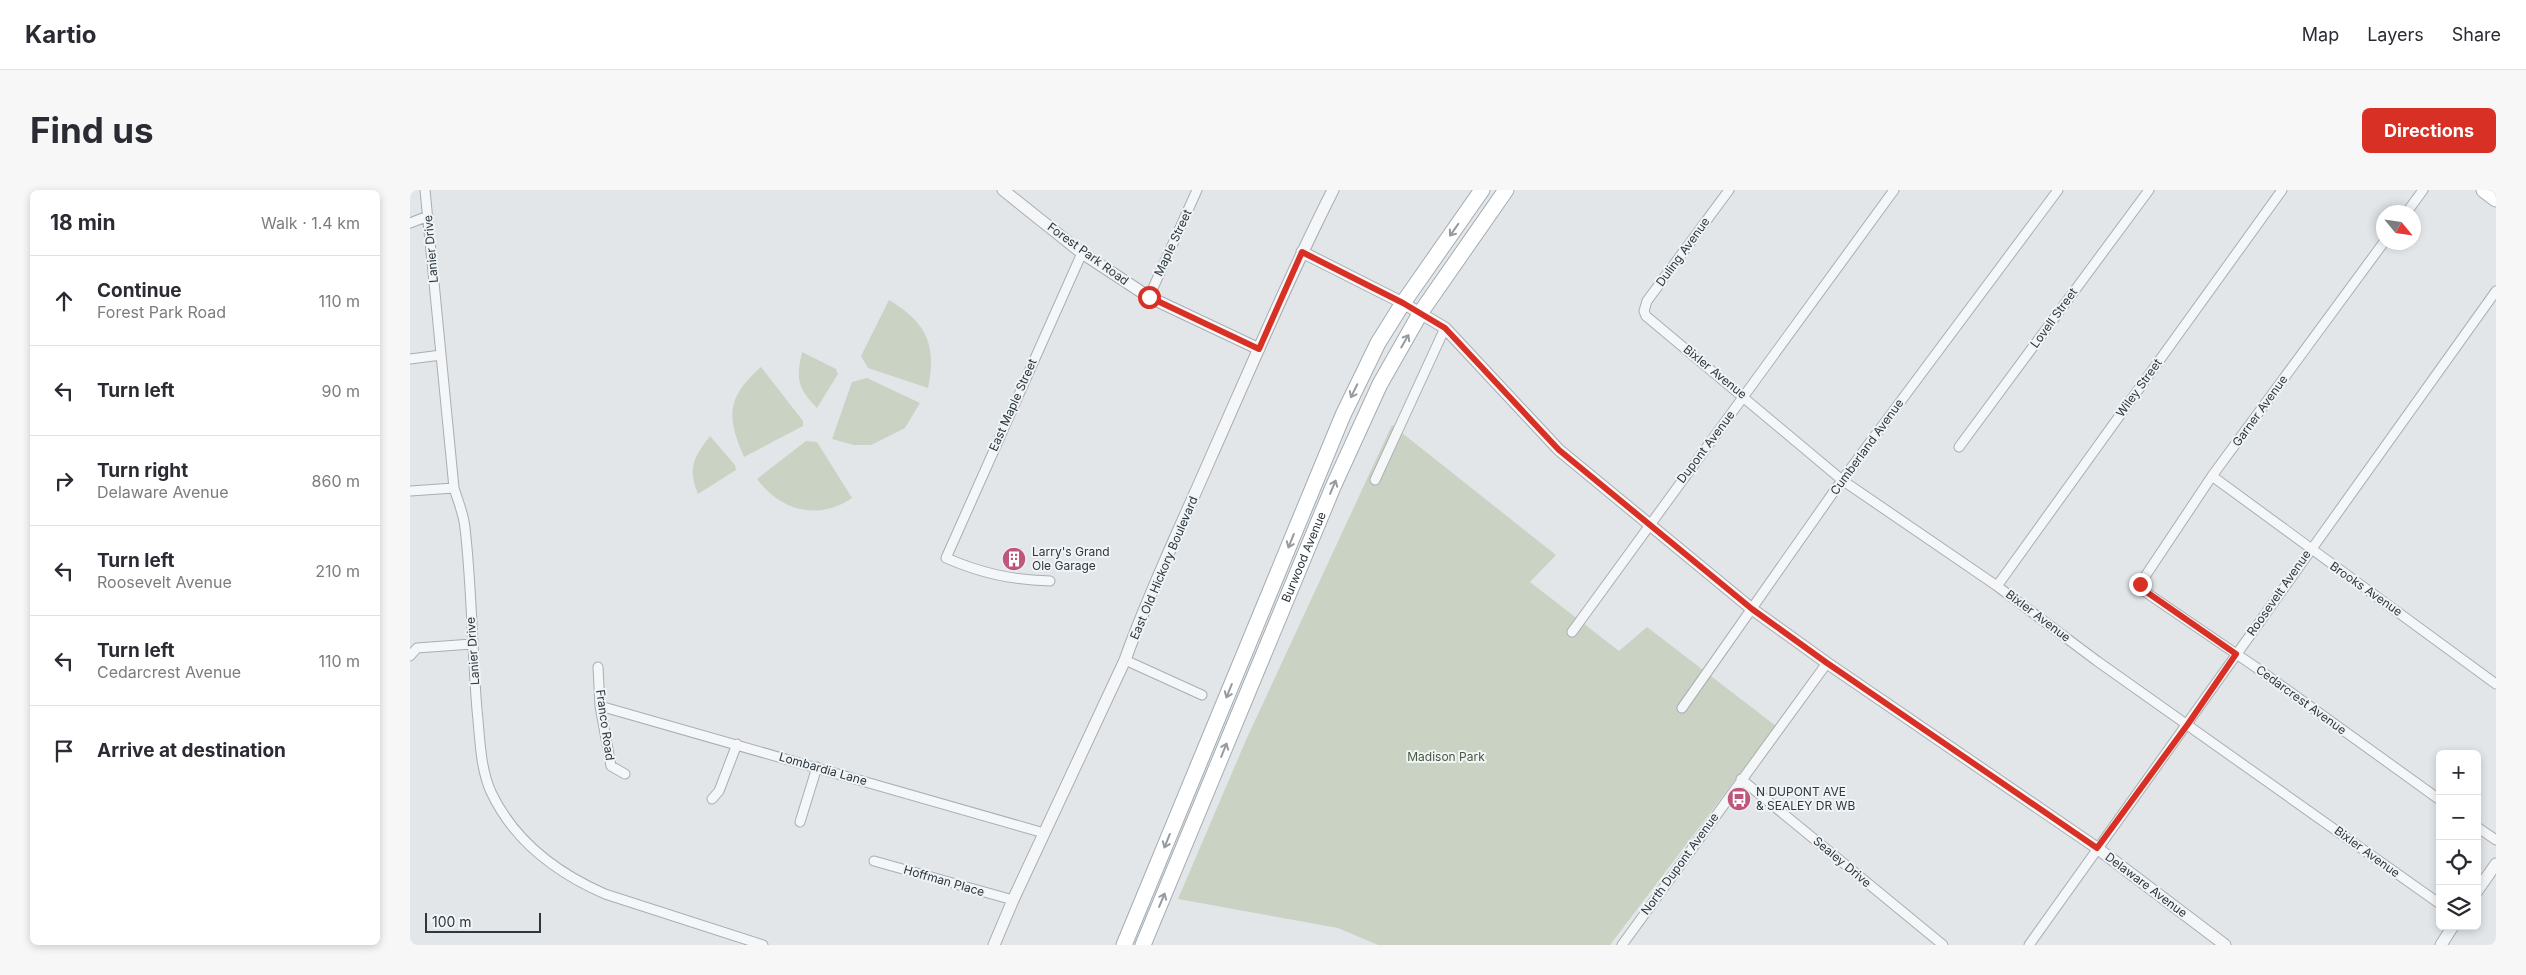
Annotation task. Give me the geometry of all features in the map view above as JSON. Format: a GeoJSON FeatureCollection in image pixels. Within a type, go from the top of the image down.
{"type":"FeatureCollection","features":[{"type":"Feature","properties":{"kind":"main road","name":"Burwood Avenue"},"geometry":{"type":"LineString","coordinates":[[1124,945],[1342,415],[1378,343],[1403,303],[1482,190]]}},
{"type":"Feature","properties":{"kind":"main road","name":"Burwood Avenue"},"geometry":{"type":"LineString","coordinates":[[1142,945],[1333,487],[1380,384],[1421,312],[1506,190]]}},
{"type":"Feature","properties":{"kind":"main road"},"geometry":{"type":"LineString","coordinates":[[2484,190],[2496,198]]}},
{"type":"Feature","properties":{"kind":"street","name":"Lanier Drive"},"geometry":{"type":"LineString","coordinates":[[425,190],[454,488],[465,526],[472,644],[485,772],[491,791],[515,830],[553,866],[596,890],[763,945]]}},
{"type":"Feature","properties":{"kind":"street","name":"Forest Park Road"},"geometry":{"type":"LineString","coordinates":[[1003,190],[1082,253],[1149,297],[1259,349]]}},
{"type":"Feature","properties":{"kind":"street","name":"Maple Street"},"geometry":{"type":"LineString","coordinates":[[1149,297],[1197,190]]}},
{"type":"Feature","properties":{"kind":"street","name":"East Old Hickory Boulevard"},"geometry":{"type":"LineString","coordinates":[[994,945],[1044,832],[1125,660],[1138,623],[1302,252],[1333,190]]}},
{"type":"Feature","properties":{"kind":"street","name":"Duling Avenue"},"geometry":{"type":"LineString","coordinates":[[1646,316],[1644,312],[1647,301],[1729,190]]}},
{"type":"Feature","properties":{"kind":"street","name":"Dupont Avenue"},"geometry":{"type":"LineString","coordinates":[[1572,632],[1894,190]]}},
{"type":"Feature","properties":{"kind":"street","name":"Cumberland Avenue"},"geometry":{"type":"LineString","coordinates":[[1682,708],[1842,480],[2058,190]]}},
{"type":"Feature","properties":{"kind":"street","name":"Lovell Street"},"geometry":{"type":"LineString","coordinates":[[1959,447],[2149,190]]}},
{"type":"Feature","properties":{"kind":"street","name":"Wiley Street"},"geometry":{"type":"LineString","coordinates":[[1996,586],[2282,190]]}},
{"type":"Feature","properties":{"kind":"street"},"geometry":{"type":"LineString","coordinates":[[2411,205],[2423,190]]}},
{"type":"Feature","properties":{"kind":"street"},"geometry":{"type":"LineString","coordinates":[[410,223],[428,216]]}},
{"type":"Feature","properties":{"kind":"street","name":"Garner Avenue"},"geometry":{"type":"LineString","coordinates":[[2140,584],[2212,476],[2378,250]]}},
{"type":"Feature","properties":{"kind":"street","name":"Delaware Avenue"},"geometry":{"type":"LineString","coordinates":[[1302,252],[1421,312],[1445,328],[1559,450],[1752,609],[1827,663],[2097,848],[2225,945]]}},
{"type":"Feature","properties":{"kind":"street","name":"East Maple Street"},"geometry":{"type":"LineString","coordinates":[[1050,581],[1010,578],[979,572],[946,558],[1082,253]]}},
{"type":"Feature","properties":{"kind":"street","name":"Roosevelt Avenue"},"geometry":{"type":"LineString","coordinates":[[2029,945],[2496,291]]}},
{"type":"Feature","properties":{"kind":"street","name":"Bixler Avenue"},"geometry":{"type":"LineString","coordinates":[[1646,316],[1744,396],[1842,480],[1996,586],[2097,661],[2436,901]]}},
{"type":"Feature","properties":{"kind":"street"},"geometry":{"type":"LineString","coordinates":[[1375,480],[1445,328]]}},
{"type":"Feature","properties":{"kind":"street"},"geometry":{"type":"LineString","coordinates":[[410,358],[441,355]]}},
{"type":"Feature","properties":{"kind":"street","name":"Brooks Avenue"},"geometry":{"type":"LineString","coordinates":[[2212,476],[2496,684]]}},
{"type":"Feature","properties":{"kind":"street"},"geometry":{"type":"LineString","coordinates":[[410,491],[454,488]]}},
{"type":"Feature","properties":{"kind":"street","name":"Cedarcrest Avenue"},"geometry":{"type":"LineString","coordinates":[[2140,584],[2138,586],[2436,797]]}},
{"type":"Feature","properties":{"kind":"street"},"geometry":{"type":"LineString","coordinates":[[410,656],[417,648],[472,644]]}},
{"type":"Feature","properties":{"kind":"street"},"geometry":{"type":"LineString","coordinates":[[1125,660],[1202,694]]}},
{"type":"Feature","properties":{"kind":"street","name":"North Dupont Avenue"},"geometry":{"type":"LineString","coordinates":[[1622,945],[1827,663]]}},
{"type":"Feature","properties":{"kind":"street","name":"Franco Road"},"geometry":{"type":"LineString","coordinates":[[598,667],[600,706],[611,766],[625,774]]}},
{"type":"Feature","properties":{"kind":"street","name":"Lombardia Lane"},"geometry":{"type":"LineString","coordinates":[[600,706],[1044,832]]}},
{"type":"Feature","properties":{"kind":"street"},"geometry":{"type":"LineString","coordinates":[[712,800],[719,791],[737,744]]}},
{"type":"Feature","properties":{"kind":"street"},"geometry":{"type":"LineString","coordinates":[[800,822],[817,767]]}},
{"type":"Feature","properties":{"kind":"street","name":"Sealey Drive"},"geometry":{"type":"LineString","coordinates":[[1741,779],[1943,945]]}},
{"type":"Feature","properties":{"kind":"street"},"geometry":{"type":"LineString","coordinates":[[2481,830],[2496,840]]}},
{"type":"Feature","properties":{"kind":"street","name":"Hoffman Place"},"geometry":{"type":"LineString","coordinates":[[874,861],[1013,900]]}},
{"type":"Feature","properties":{"kind":"street"},"geometry":{"type":"LineString","coordinates":[[2481,885],[2496,864]]}},
{"type":"Feature","properties":{"kind":"street"},"geometry":{"type":"LineString","coordinates":[[2441,945],[2450,930]]}},
{"type":"Feature","properties":{"kind":"green space"},"geometry":{"type":"Polygon","coordinates":[[[889,300],[912,317],[926,336],[930,347],[931,359],[928,388],[868,368],[861,356],[889,300]]]}},
{"type":"Feature","properties":{"kind":"green space"},"geometry":{"type":"Polygon","coordinates":[[[802,352],[836,369],[838,374],[817,408],[805,395],[800,383],[799,369],[802,352]]]}},
{"type":"Feature","properties":{"kind":"green space"},"geometry":{"type":"Polygon","coordinates":[[[761,367],[803,421],[803,426],[744,457],[734,430],[733,408],[741,388],[761,367]]]}},
{"type":"Feature","properties":{"kind":"green space"},"geometry":{"type":"Polygon","coordinates":[[[867,378],[920,403],[905,428],[871,445],[854,445],[832,439],[852,382],[867,378]]]}},
{"type":"Feature","properties":{"kind":"green space","name":"Madison Park"},"geometry":{"type":"Polygon","coordinates":[[[1392,425],[1556,555],[1530,582],[1619,651],[1647,627],[1776,726],[1610,945],[1378,945],[1338,928],[1178,899],[1246,740],[1392,425]]]}},
{"type":"Feature","properties":{"kind":"green space"},"geometry":{"type":"Polygon","coordinates":[[[710,436],[735,465],[736,470],[698,494],[693,477],[694,463],[710,436]]]}},
{"type":"Feature","properties":{"kind":"green space"},"geometry":{"type":"Polygon","coordinates":[[[806,441],[817,442],[852,498],[826,509],[813,511],[801,509],[777,499],[757,479],[806,441]]]}},
{"type":"Feature","properties":{"kind":"place","name":"Larry's Grand Ole Garage"},"geometry":{"type":"Point","coordinates":[1014,559]}},
{"type":"Feature","properties":{"kind":"place","name":"N DUPONT AVE & SEALEY DR WB"},"geometry":{"type":"Point","coordinates":[1739,799]}},
{"type":"Feature","properties":{"kind":"route"},"geometry":{"type":"LineString","coordinates":[[1149,297],[1259,349],[1302,252],[1421,312],[1445,328],[1559,450],[1752,609],[1827,663],[2097,848],[2188,724],[2236,654],[2138,586],[2140,584]]}}]}
